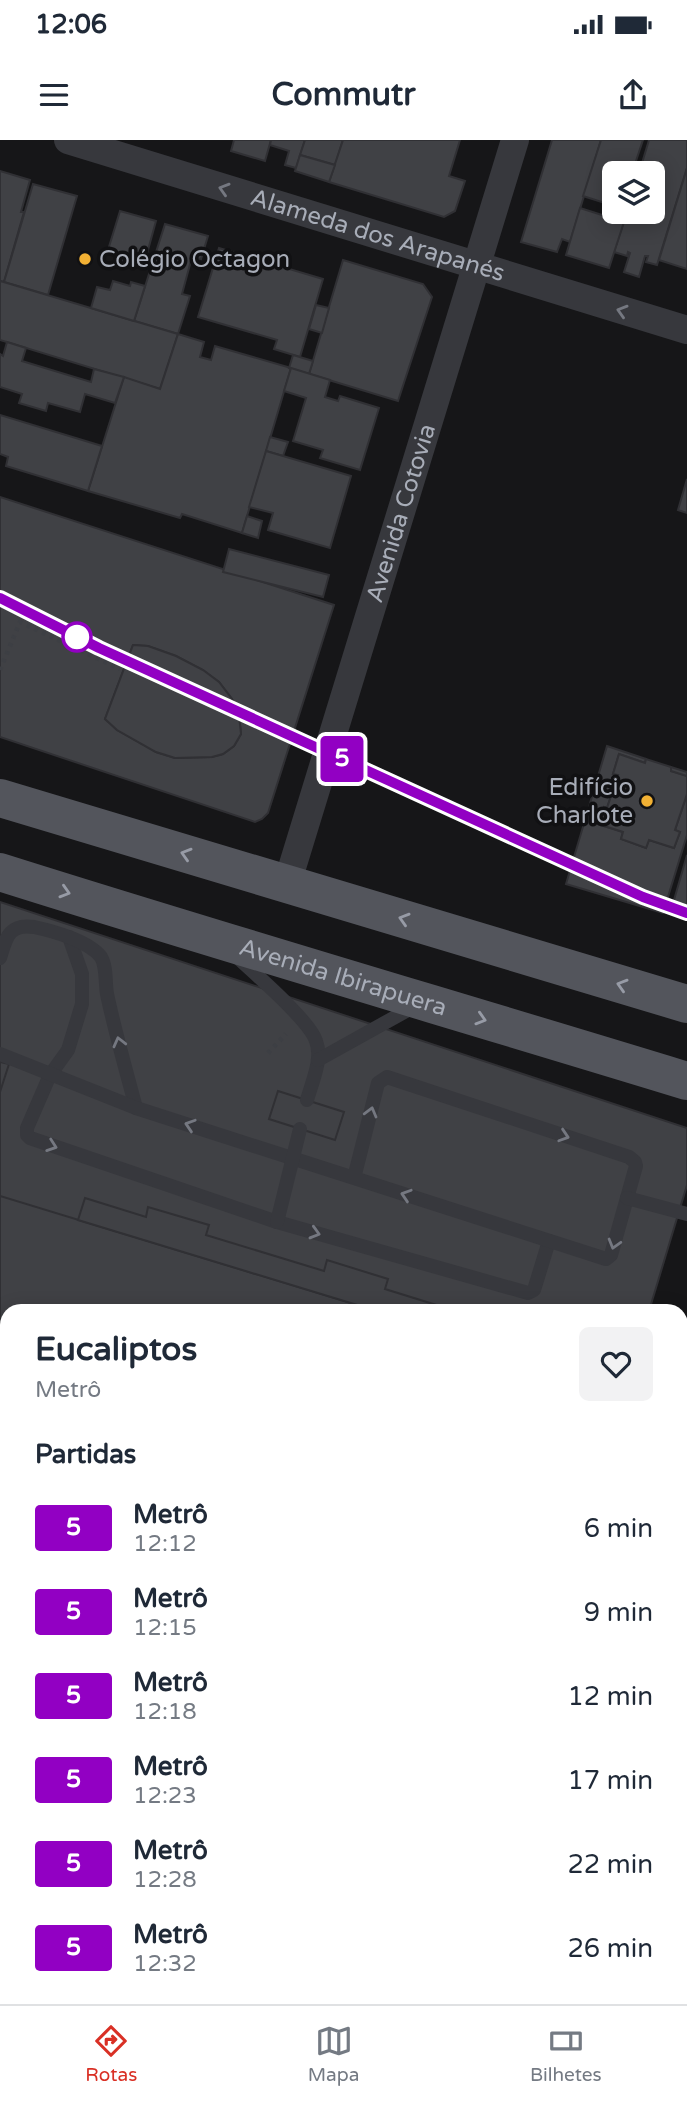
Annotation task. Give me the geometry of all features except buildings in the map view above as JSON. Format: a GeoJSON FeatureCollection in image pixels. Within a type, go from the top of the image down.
{"type":"FeatureCollection","features":[{"type":"Feature","properties":{"kind":"main road"},"geometry":{"type":"LineString","coordinates":[[0,798],[687,1004]]}},
{"type":"Feature","properties":{"kind":"main road","name":"Avenida Ibirapuera"},"geometry":{"type":"LineString","coordinates":[[0,872],[222,942],[335,973],[422,1002],[687,1081]]}},
{"type":"Feature","properties":{"kind":"street","name":"Alameda dos Arapanés"},"geometry":{"type":"LineString","coordinates":[[68,140],[687,330]]}},
{"type":"Feature","properties":{"kind":"street","name":"Avenida Cotovia"},"geometry":{"type":"LineString","coordinates":[[286,884],[515,140]]}},
{"type":"Feature","properties":{"kind":"lane"},"geometry":{"type":"LineString","coordinates":[[0,958],[5,940],[15,928],[24,926],[69,937],[96,952],[104,963],[107,994],[136,1108]]}},
{"type":"Feature","properties":{"kind":"lane"},"geometry":{"type":"LineString","coordinates":[[69,937],[82,974],[82,1004],[68,1050],[50,1075],[27,1128],[30,1138],[277,1222],[530,1293],[534,1290],[549,1241]]}},
{"type":"Feature","properties":{"kind":"lane"},"geometry":{"type":"LineString","coordinates":[[222,942],[310,1030],[317,1042],[318,1059],[307,1100]]}},
{"type":"Feature","properties":{"kind":"lane"},"geometry":{"type":"LineString","coordinates":[[318,1059],[422,1002]]}},
{"type":"Feature","properties":{"kind":"lane"},"geometry":{"type":"LineString","coordinates":[[0,1055],[136,1108],[549,1241],[609,1258],[636,1166],[629,1157],[387,1077],[378,1083],[354,1178]]}},
{"type":"Feature","properties":{"kind":"lane"},"geometry":{"type":"LineString","coordinates":[[277,1222],[300,1129]]}},
{"type":"Feature","properties":{"kind":"lane"},"geometry":{"type":"LineString","coordinates":[[627,1198],[687,1214]]}},
{"type":"Feature","properties":{"kind":"path"},"geometry":{"type":"LineString","coordinates":[[0,670],[20,622],[120,669]]}},
{"type":"Feature","properties":{"kind":"metro line","name":"5"},"geometry":{"type":"LineString","coordinates":[[0,598],[99,648],[643,897],[687,913]]}},
{"type":"Feature","properties":{"kind":"place","name":"Colégio Octagon"},"geometry":{"type":"Point","coordinates":[85,259]}},
{"type":"Feature","properties":{"kind":"place","name":"Edifício Charlote"},"geometry":{"type":"Point","coordinates":[647,801]}}]}
